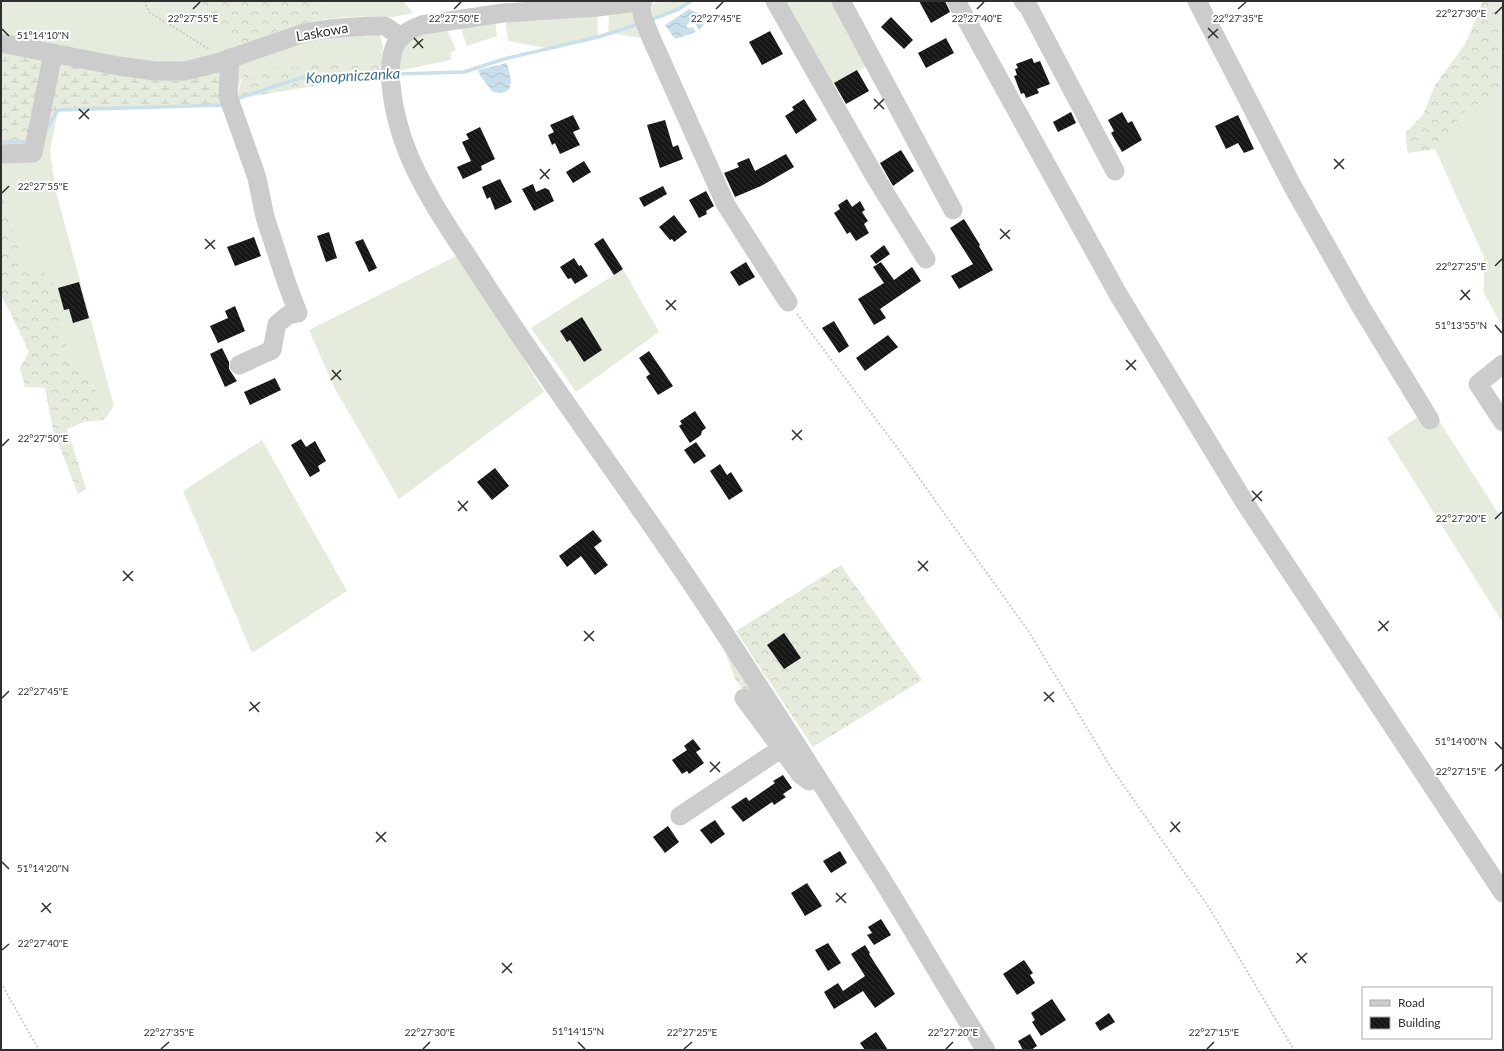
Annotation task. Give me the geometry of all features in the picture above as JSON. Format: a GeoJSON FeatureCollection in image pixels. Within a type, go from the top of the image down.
{"type":"FeatureCollection","features":[{"type":"Feature","properties":{"kind":"street"},"geometry":{"type":"LineString","coordinates":[[775,1],[877,180],[926,259]]}},
{"type":"Feature","properties":{"kind":"street"},"geometry":{"type":"LineString","coordinates":[[841,1],[953,210]]}},
{"type":"Feature","properties":{"kind":"street"},"geometry":{"type":"LineString","coordinates":[[956,1],[1118,294],[1245,503],[1503,893]]}},
{"type":"Feature","properties":{"kind":"street"},"geometry":{"type":"LineString","coordinates":[[1023,1],[1029,8],[1115,171]]}},
{"type":"Feature","properties":{"kind":"street"},"geometry":{"type":"LineString","coordinates":[[1197,1],[1293,187],[1361,307],[1430,420]]}},
{"type":"Feature","properties":{"kind":"street"},"geometry":{"type":"LineString","coordinates":[[788,302],[726,205],[643,12],[598,7],[489,14],[422,25],[410,30],[401,37],[393,53],[391,78],[398,119],[406,146],[423,183],[445,222],[535,361],[682,571],[818,779],[880,875],[986,1050]]}},
{"type":"Feature","properties":{"kind":"street","name":"Laskowa"},"geometry":{"type":"LineString","coordinates":[[1,43],[53,54],[155,71],[185,71],[224,60],[304,33],[340,28],[385,26],[401,37]]}},
{"type":"Feature","properties":{"kind":"street"},"geometry":{"type":"LineString","coordinates":[[1,154],[33,153],[53,54]]}},
{"type":"Feature","properties":{"kind":"street"},"geometry":{"type":"LineString","coordinates":[[224,60],[230,103],[257,178],[265,217],[298,313],[288,315],[277,324],[272,350],[239,365]]}},
{"type":"Feature","properties":{"kind":"street"},"geometry":{"type":"LineString","coordinates":[[1503,364],[1478,384],[1503,422]]}},
{"type":"Feature","properties":{"kind":"street"},"geometry":{"type":"LineString","coordinates":[[744,698],[806,780],[812,782],[818,779]]}},
{"type":"Feature","properties":{"kind":"street"},"geometry":{"type":"LineString","coordinates":[[680,816],[782,748]]}},
{"type":"Feature","properties":{"kind":"path"},"geometry":{"type":"LineString","coordinates":[[144,1],[149,12],[216,53],[224,60]]}},
{"type":"Feature","properties":{"kind":"path"},"geometry":{"type":"LineString","coordinates":[[788,302],[904,457],[1029,632],[1110,766],[1210,909],[1294,1050]]}},
{"type":"Feature","properties":{"kind":"path"},"geometry":{"type":"LineString","coordinates":[[1,983],[39,1050]]}},
{"type":"Feature","properties":{"kind":"green space"},"geometry":{"type":"Polygon","coordinates":[[[1,1],[201,1],[218,24],[243,46],[205,60],[153,64],[1,37],[1,1]]]}},
{"type":"Feature","properties":{"kind":"green space"},"geometry":{"type":"Polygon","coordinates":[[[201,1],[320,1],[325,19],[243,46],[218,24],[201,1]]]}},
{"type":"Feature","properties":{"kind":"green space"},"geometry":{"type":"Polygon","coordinates":[[[320,1],[403,1],[413,13],[393,17],[365,16],[325,19],[320,1]]]}},
{"type":"Feature","properties":{"kind":"green space"},"geometry":{"type":"Polygon","coordinates":[[[659,1],[691,1],[679,9],[653,19],[651,5],[659,1]]]}},
{"type":"Feature","properties":{"kind":"green space"},"geometry":{"type":"Polygon","coordinates":[[[773,1],[840,1],[873,63],[825,89],[773,1]]]}},
{"type":"Feature","properties":{"kind":"green space"},"geometry":{"type":"Polygon","coordinates":[[[1483,1],[1503,1],[1503,91],[1466,110],[1435,149],[1408,153],[1405,133],[1423,115],[1435,85],[1466,43],[1483,1]]]}},
{"type":"Feature","properties":{"kind":"green space"},"geometry":{"type":"Polygon","coordinates":[[[642,7],[649,39],[615,34],[608,35],[609,13],[642,7]]]}},
{"type":"Feature","properties":{"kind":"green space"},"geometry":{"type":"Polygon","coordinates":[[[597,12],[598,37],[545,48],[508,41],[505,17],[597,12]]]}},
{"type":"Feature","properties":{"kind":"green space"},"geometry":{"type":"Polygon","coordinates":[[[495,20],[497,36],[467,46],[459,23],[495,20]]]}},
{"type":"Feature","properties":{"kind":"green space"},"geometry":{"type":"Polygon","coordinates":[[[446,27],[456,50],[451,52],[451,60],[398,71],[402,46],[409,38],[446,27]]]}},
{"type":"Feature","properties":{"kind":"green space"},"geometry":{"type":"Polygon","coordinates":[[[329,35],[380,35],[383,47],[381,69],[377,65],[343,65],[276,69],[243,75],[237,89],[236,74],[240,62],[329,35]]]}},
{"type":"Feature","properties":{"kind":"green space"},"geometry":{"type":"Polygon","coordinates":[[[1,49],[48,58],[35,127],[1,127],[1,49]]]}},
{"type":"Feature","properties":{"kind":"green space"},"geometry":{"type":"Polygon","coordinates":[[[58,60],[218,69],[223,76],[226,104],[58,110],[41,139],[58,60]]]}},
{"type":"Feature","properties":{"kind":"green space"},"geometry":{"type":"Polygon","coordinates":[[[332,64],[377,65],[381,69],[380,75],[236,99],[243,75],[275,68],[332,64]]]}},
{"type":"Feature","properties":{"kind":"green space"},"geometry":{"type":"Polygon","coordinates":[[[1503,91],[1503,322],[1501,324],[1484,293],[1484,257],[1435,149],[1466,110],[1503,91]]]}},
{"type":"Feature","properties":{"kind":"green space"},"geometry":{"type":"Polygon","coordinates":[[[58,110],[50,151],[56,192],[114,406],[104,420],[101,404],[95,387],[71,363],[61,327],[64,310],[41,269],[23,266],[1,190],[1,154],[41,139],[58,110]]]}},
{"type":"Feature","properties":{"kind":"green space"},"geometry":{"type":"Polygon","coordinates":[[[1,127],[35,127],[25,152],[1,154],[1,127]]]}},
{"type":"Feature","properties":{"kind":"green space"},"geometry":{"type":"Polygon","coordinates":[[[1,190],[23,265],[41,269],[58,288],[64,310],[61,327],[71,363],[95,387],[101,404],[104,420],[84,422],[67,429],[86,488],[78,494],[53,430],[45,388],[25,387],[20,368],[29,351],[1,295],[1,190]]]}},
{"type":"Feature","properties":{"kind":"green space"},"geometry":{"type":"Polygon","coordinates":[[[460,254],[544,392],[399,499],[335,389],[309,330],[460,254]]]}},
{"type":"Feature","properties":{"kind":"green space"},"geometry":{"type":"Polygon","coordinates":[[[623,269],[659,332],[576,392],[531,328],[623,269]]]}},
{"type":"Feature","properties":{"kind":"green space"},"geometry":{"type":"Polygon","coordinates":[[[1431,408],[1503,521],[1503,623],[1387,438],[1431,408]]]}},
{"type":"Feature","properties":{"kind":"green space"},"geometry":{"type":"Polygon","coordinates":[[[262,440],[347,591],[252,653],[183,491],[262,440]]]}},
{"type":"Feature","properties":{"kind":"green space"},"geometry":{"type":"Polygon","coordinates":[[[841,565],[922,680],[813,747],[736,631],[841,565]]]}},
{"type":"Feature","properties":{"kind":"green space"},"geometry":{"type":"Polygon","coordinates":[[[723,647],[799,759],[793,757],[735,679],[723,647]]]}},
{"type":"Feature","properties":{"kind":"water"},"geometry":{"type":"Polygon","coordinates":[[[689,9],[700,14],[704,24],[699,30],[694,21],[689,22],[686,26],[689,28],[693,27],[696,32],[675,39],[665,25],[689,9]]]}},
{"type":"Feature","properties":{"kind":"water"},"geometry":{"type":"Polygon","coordinates":[[[507,63],[511,80],[509,90],[502,93],[493,92],[481,77],[478,70],[507,63]]]}},
{"type":"Feature","properties":{"kind":"building"},"geometry":{"type":"Polygon","coordinates":[[[919,1],[945,1],[950,12],[931,23],[919,1]]]}},
{"type":"Feature","properties":{"kind":"building"},"geometry":{"type":"Polygon","coordinates":[[[891,17],[913,40],[904,49],[881,27],[891,17]]]}},
{"type":"Feature","properties":{"kind":"building"},"geometry":{"type":"Polygon","coordinates":[[[770,31],[783,54],[762,65],[749,42],[770,31]]]}},
{"type":"Feature","properties":{"kind":"building"},"geometry":{"type":"Polygon","coordinates":[[[946,38],[954,53],[926,68],[918,53],[946,38]]]}},
{"type":"Feature","properties":{"kind":"building"},"geometry":{"type":"Polygon","coordinates":[[[1032,58],[1034,63],[1040,61],[1050,84],[1037,89],[1039,93],[1026,98],[1024,93],[1021,94],[1014,76],[1017,75],[1015,69],[1018,68],[1016,64],[1032,58]]]}},
{"type":"Feature","properties":{"kind":"building"},"geometry":{"type":"Polygon","coordinates":[[[857,70],[869,91],[846,104],[834,83],[857,70]]]}},
{"type":"Feature","properties":{"kind":"building"},"geometry":{"type":"Polygon","coordinates":[[[804,99],[817,120],[796,134],[785,116],[794,110],[792,107],[804,99]]]}},
{"type":"Feature","properties":{"kind":"building"},"geometry":{"type":"Polygon","coordinates":[[[1071,112],[1076,123],[1058,132],[1053,122],[1071,112]]]}},
{"type":"Feature","properties":{"kind":"building"},"geometry":{"type":"Polygon","coordinates":[[[1122,112],[1128,123],[1132,121],[1142,140],[1122,152],[1111,133],[1114,131],[1108,120],[1122,112]]]}},
{"type":"Feature","properties":{"kind":"building"},"geometry":{"type":"Polygon","coordinates":[[[573,115],[580,129],[573,132],[580,145],[560,154],[555,143],[552,145],[548,135],[554,132],[550,125],[573,115]]]}},
{"type":"Feature","properties":{"kind":"building"},"geometry":{"type":"Polygon","coordinates":[[[1238,115],[1254,149],[1244,153],[1238,143],[1226,149],[1215,126],[1238,115]]]}},
{"type":"Feature","properties":{"kind":"building"},"geometry":{"type":"Polygon","coordinates":[[[665,120],[673,147],[678,145],[683,159],[660,168],[647,125],[665,120]]]}},
{"type":"Feature","properties":{"kind":"building"},"geometry":{"type":"Polygon","coordinates":[[[480,127],[495,159],[481,166],[482,170],[463,179],[457,167],[471,161],[462,142],[469,139],[466,134],[480,127]]]}},
{"type":"Feature","properties":{"kind":"building"},"geometry":{"type":"Polygon","coordinates":[[[901,150],[914,171],[893,186],[880,163],[901,150]]]}},
{"type":"Feature","properties":{"kind":"building"},"geometry":{"type":"Polygon","coordinates":[[[786,154],[794,167],[761,186],[735,197],[724,173],[739,167],[737,163],[749,158],[755,171],[786,154]]]}},
{"type":"Feature","properties":{"kind":"building"},"geometry":{"type":"Polygon","coordinates":[[[584,161],[591,172],[573,183],[566,172],[584,161]]]}},
{"type":"Feature","properties":{"kind":"building"},"geometry":{"type":"Polygon","coordinates":[[[500,179],[512,202],[495,210],[490,197],[487,199],[482,187],[500,179]]]}},
{"type":"Feature","properties":{"kind":"building"},"geometry":{"type":"Polygon","coordinates":[[[533,184],[536,192],[545,188],[549,190],[554,201],[534,211],[522,189],[533,184]]]}},
{"type":"Feature","properties":{"kind":"building"},"geometry":{"type":"Polygon","coordinates":[[[663,186],[667,194],[644,207],[639,198],[663,186]]]}},
{"type":"Feature","properties":{"kind":"building"},"geometry":{"type":"Polygon","coordinates":[[[706,191],[714,206],[706,211],[707,214],[699,218],[689,200],[706,191]]]}},
{"type":"Feature","properties":{"kind":"building"},"geometry":{"type":"Polygon","coordinates":[[[847,199],[852,207],[860,201],[865,210],[862,212],[868,221],[864,224],[869,233],[856,241],[850,232],[847,234],[834,213],[840,209],[838,205],[847,199]]]}},
{"type":"Feature","properties":{"kind":"building"},"geometry":{"type":"Polygon","coordinates":[[[674,215],[687,232],[674,242],[672,239],[670,240],[659,227],[674,215]]]}},
{"type":"Feature","properties":{"kind":"building"},"geometry":{"type":"Polygon","coordinates":[[[964,219],[993,270],[959,289],[951,276],[973,264],[950,228],[964,219]]]}},
{"type":"Feature","properties":{"kind":"building"},"geometry":{"type":"Polygon","coordinates":[[[329,232],[337,258],[326,262],[317,236],[329,232]]]}},
{"type":"Feature","properties":{"kind":"building"},"geometry":{"type":"Polygon","coordinates":[[[254,237],[261,256],[235,266],[227,247],[254,237]]]}},
{"type":"Feature","properties":{"kind":"building"},"geometry":{"type":"Polygon","coordinates":[[[603,238],[623,269],[614,275],[594,244],[603,238]]]}},
{"type":"Feature","properties":{"kind":"building"},"geometry":{"type":"Polygon","coordinates":[[[363,239],[377,268],[369,272],[355,242],[363,239]]]}},
{"type":"Feature","properties":{"kind":"building"},"geometry":{"type":"Polygon","coordinates":[[[884,245],[890,254],[876,264],[870,256],[884,245]]]}},
{"type":"Feature","properties":{"kind":"building"},"geometry":{"type":"Polygon","coordinates":[[[574,258],[579,266],[581,265],[588,276],[575,284],[571,278],[568,279],[560,267],[574,258]]]}},
{"type":"Feature","properties":{"kind":"building"},"geometry":{"type":"Polygon","coordinates":[[[746,262],[755,277],[739,286],[730,272],[746,262]]]}},
{"type":"Feature","properties":{"kind":"building"},"geometry":{"type":"Polygon","coordinates":[[[881,262],[894,280],[912,267],[921,281],[880,309],[886,318],[874,325],[858,299],[884,283],[873,267],[881,262]]]}},
{"type":"Feature","properties":{"kind":"building"},"geometry":{"type":"Polygon","coordinates":[[[79,282],[89,318],[73,323],[69,309],[64,310],[58,288],[79,282]]]}},
{"type":"Feature","properties":{"kind":"building"},"geometry":{"type":"Polygon","coordinates":[[[235,306],[245,331],[218,343],[210,326],[228,318],[225,311],[235,306]]]}},
{"type":"Feature","properties":{"kind":"building"},"geometry":{"type":"Polygon","coordinates":[[[582,317],[602,350],[584,362],[570,340],[567,342],[560,331],[582,317]]]}},
{"type":"Feature","properties":{"kind":"building"},"geometry":{"type":"Polygon","coordinates":[[[834,321],[849,346],[839,353],[822,328],[834,321]]]}},
{"type":"Feature","properties":{"kind":"building"},"geometry":{"type":"Polygon","coordinates":[[[888,335],[898,347],[865,371],[856,358],[888,335]]]}},
{"type":"Feature","properties":{"kind":"building"},"geometry":{"type":"Polygon","coordinates":[[[222,348],[229,362],[229,369],[237,381],[225,387],[210,354],[222,348]]]}},
{"type":"Feature","properties":{"kind":"building"},"geometry":{"type":"Polygon","coordinates":[[[649,351],[673,386],[658,395],[646,377],[650,374],[639,358],[649,351]]]}},
{"type":"Feature","properties":{"kind":"building"},"geometry":{"type":"Polygon","coordinates":[[[275,378],[281,390],[250,405],[244,392],[275,378]]]}},
{"type":"Feature","properties":{"kind":"building"},"geometry":{"type":"Polygon","coordinates":[[[695,411],[706,428],[702,431],[701,435],[690,443],[679,426],[682,424],[680,421],[695,411]]]}},
{"type":"Feature","properties":{"kind":"building"},"geometry":{"type":"Polygon","coordinates":[[[301,439],[306,447],[315,441],[326,461],[318,466],[320,471],[310,477],[291,445],[301,439]]]}},
{"type":"Feature","properties":{"kind":"building"},"geometry":{"type":"Polygon","coordinates":[[[696,442],[706,456],[694,464],[684,450],[696,442]]]}},
{"type":"Feature","properties":{"kind":"building"},"geometry":{"type":"Polygon","coordinates":[[[720,464],[727,475],[731,472],[743,491],[729,500],[710,471],[720,464]]]}},
{"type":"Feature","properties":{"kind":"building"},"geometry":{"type":"Polygon","coordinates":[[[495,468],[509,486],[492,500],[477,482],[495,468]]]}},
{"type":"Feature","properties":{"kind":"building"},"geometry":{"type":"Polygon","coordinates":[[[593,530],[602,541],[594,547],[608,565],[595,575],[581,556],[567,567],[559,556],[593,530]]]}},
{"type":"Feature","properties":{"kind":"building"},"geometry":{"type":"Polygon","coordinates":[[[784,633],[801,658],[784,669],[767,645],[784,633]]]}},
{"type":"Feature","properties":{"kind":"building"},"geometry":{"type":"Polygon","coordinates":[[[693,739],[701,749],[696,752],[704,763],[689,774],[687,771],[682,774],[672,760],[687,750],[684,746],[693,739]]]}},
{"type":"Feature","properties":{"kind":"building"},"geometry":{"type":"Polygon","coordinates":[[[783,775],[792,788],[783,794],[786,797],[774,805],[772,802],[743,822],[731,807],[746,797],[749,801],[775,783],[773,781],[783,775]]]}},
{"type":"Feature","properties":{"kind":"building"},"geometry":{"type":"Polygon","coordinates":[[[715,820],[725,834],[711,844],[700,830],[715,820]]]}},
{"type":"Feature","properties":{"kind":"building"},"geometry":{"type":"Polygon","coordinates":[[[668,826],[679,842],[665,853],[653,837],[668,826]]]}},
{"type":"Feature","properties":{"kind":"building"},"geometry":{"type":"Polygon","coordinates":[[[840,851],[847,863],[831,873],[823,861],[840,851]]]}},
{"type":"Feature","properties":{"kind":"building"},"geometry":{"type":"Polygon","coordinates":[[[807,883],[822,906],[805,916],[791,893],[807,883]]]}},
{"type":"Feature","properties":{"kind":"building"},"geometry":{"type":"Polygon","coordinates":[[[881,919],[891,935],[874,945],[867,935],[872,933],[868,927],[881,919]]]}},
{"type":"Feature","properties":{"kind":"building"},"geometry":{"type":"Polygon","coordinates":[[[828,943],[841,963],[828,971],[815,950],[828,943]]]}},
{"type":"Feature","properties":{"kind":"building"},"geometry":{"type":"Polygon","coordinates":[[[865,945],[870,953],[869,954],[895,994],[875,1008],[863,991],[834,1009],[824,992],[838,983],[843,991],[865,976],[851,954],[865,945]]]}},
{"type":"Feature","properties":{"kind":"building"},"geometry":{"type":"Polygon","coordinates":[[[1024,960],[1033,973],[1030,975],[1035,983],[1017,995],[1003,974],[1024,960]]]}},
{"type":"Feature","properties":{"kind":"building"},"geometry":{"type":"Polygon","coordinates":[[[1052,999],[1066,1020],[1041,1036],[1032,1022],[1035,1020],[1031,1013],[1052,999]]]}},
{"type":"Feature","properties":{"kind":"building"},"geometry":{"type":"Polygon","coordinates":[[[1109,1013],[1115,1022],[1100,1031],[1095,1023],[1109,1013]]]}},
{"type":"Feature","properties":{"kind":"building"},"geometry":{"type":"Polygon","coordinates":[[[876,1032],[888,1050],[865,1050],[860,1043],[876,1032]]]}},
{"type":"Feature","properties":{"kind":"building"},"geometry":{"type":"Polygon","coordinates":[[[1030,1034],[1037,1046],[1031,1050],[1023,1050],[1018,1041],[1030,1034]]]}},
{"type":"Feature","properties":{"kind":"waterway","name":"Konopniczanka"},"geometry":{"type":"LineString","coordinates":[[650,20],[679,9],[691,1]]}},
{"type":"Feature","properties":{"kind":"waterway","name":"Konopniczanka"},"geometry":{"type":"LineString","coordinates":[[396,74],[464,72],[504,59],[598,37],[639,24]]}},
{"type":"Feature","properties":{"kind":"waterway","name":"Konopniczanka"},"geometry":{"type":"LineString","coordinates":[[236,99],[307,76],[386,75]]}},
{"type":"Feature","properties":{"kind":"waterway","name":"Konopniczanka"},"geometry":{"type":"LineString","coordinates":[[46,130],[58,110],[225,105]]}},
{"type":"Feature","properties":{"kind":"waterway","name":"Konopniczanka"},"geometry":{"type":"LineString","coordinates":[[1,142],[29,142]]}}]}
